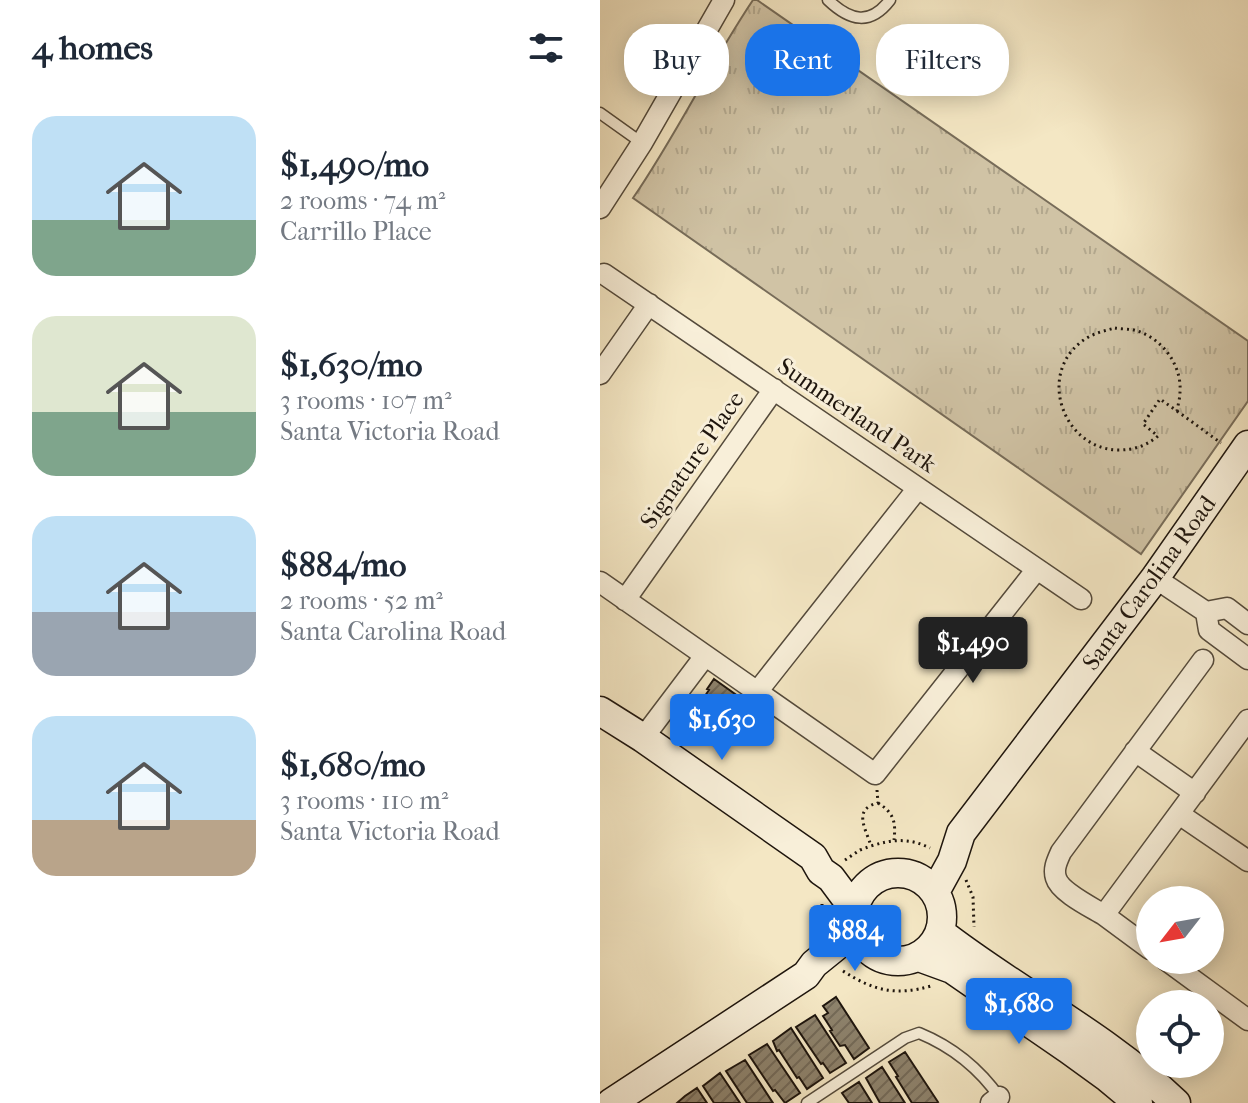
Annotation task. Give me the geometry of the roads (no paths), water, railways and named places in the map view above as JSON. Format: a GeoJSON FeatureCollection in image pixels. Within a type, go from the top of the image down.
{"type":"FeatureCollection","features":[{"type":"Feature","properties":{"kind":"street"},"geometry":{"type":"LineString","coordinates":[[600,208],[642,143],[724,0]]}},
{"type":"Feature","properties":{"kind":"street","name":"Summerland Park"},"geometry":{"type":"LineString","coordinates":[[604,274],[1081,599]]}},
{"type":"Feature","properties":{"kind":"street"},"geometry":{"type":"LineString","coordinates":[[600,374],[649,304]]}},
{"type":"Feature","properties":{"kind":"street","name":"Signature Place"},"geometry":{"type":"LineString","coordinates":[[625,600],[774,389]]}},
{"type":"Feature","properties":{"kind":"street","name":"Santa Carolina Road"},"geometry":{"type":"LineString","coordinates":[[913,875],[935,851],[961,833],[1155,578],[1244,451]]}},
{"type":"Feature","properties":{"kind":"street"},"geometry":{"type":"LineString","coordinates":[[757,692],[918,488]]}},
{"type":"Feature","properties":{"kind":"street"},"geometry":{"type":"LineString","coordinates":[[600,582],[875,774],[1037,569]]}},
{"type":"Feature","properties":{"kind":"street"},"geometry":{"type":"LineString","coordinates":[[1155,578],[1206,612],[1227,608],[1248,626],[1241,653],[1209,630],[1206,612]]}},
{"type":"Feature","properties":{"kind":"street"},"geometry":{"type":"LineString","coordinates":[[643,738],[705,656]]}},
{"type":"Feature","properties":{"kind":"street"},"geometry":{"type":"LineString","coordinates":[[1136,939],[1060,887],[1055,877],[1055,866],[1061,852],[1203,660]]}},
{"type":"Feature","properties":{"kind":"street"},"geometry":{"type":"LineString","coordinates":[[600,711],[813,857],[821,871],[831,878],[855,919],[862,943],[873,953],[895,962],[919,957],[936,942],[943,918],[935,892],[926,882],[913,875],[891,873],[872,881],[864,888],[855,919],[806,975],[629,1098]]}},
{"type":"Feature","properties":{"kind":"street"},"geometry":{"type":"LineString","coordinates":[[1104,915],[1248,720]]}},
{"type":"Feature","properties":{"kind":"street"},"geometry":{"type":"LineString","coordinates":[[1135,751],[1195,793]]}},
{"type":"Feature","properties":{"kind":"street"},"geometry":{"type":"LineString","coordinates":[[1179,814],[1248,861]]}},
{"type":"Feature","properties":{"kind":"street","name":"Santa Carolina Road"},"geometry":{"type":"LineString","coordinates":[[935,892],[952,861],[961,833]]}},
{"type":"Feature","properties":{"kind":"street"},"geometry":{"type":"LineString","coordinates":[[813,857],[830,859],[872,881]]}},
{"type":"Feature","properties":{"kind":"street"},"geometry":{"type":"LineString","coordinates":[[940,932],[1004,978],[1099,1039],[1176,1103]]}},
{"type":"Feature","properties":{"kind":"street"},"geometry":{"type":"LineString","coordinates":[[806,975],[819,976],[839,964],[873,953]]}},
{"type":"Feature","properties":{"kind":"street"},"geometry":{"type":"LineString","coordinates":[[919,957],[952,969],[1068,1049],[1138,1103]]}},
{"type":"Feature","properties":{"kind":"street"},"geometry":{"type":"LineString","coordinates":[[1185,974],[1248,1020]]}},
{"type":"Feature","properties":{"kind":"lane"},"geometry":{"type":"LineString","coordinates":[[834,2],[860,19],[871,17],[890,0]]}},
{"type":"Feature","properties":{"kind":"lane"},"geometry":{"type":"LineString","coordinates":[[600,113],[642,143]]}},
{"type":"Feature","properties":{"kind":"lane"},"geometry":{"type":"LineString","coordinates":[[807,1103],[905,1038],[919,1033],[938,1041],[971,1063],[985,1078],[998,1101]]}}]}
